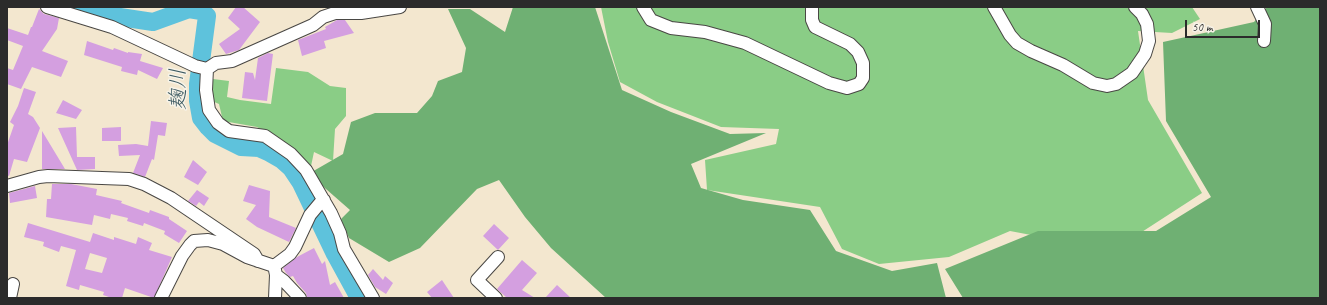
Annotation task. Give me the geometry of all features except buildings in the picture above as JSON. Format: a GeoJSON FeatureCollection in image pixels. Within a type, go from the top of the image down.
{"type":"FeatureCollection","features":[{"type":"Feature","properties":{"kind":"street"},"geometry":{"type":"LineString","coordinates":[[47,7],[112,27],[202,68],[216,63],[232,61],[313,25],[323,17],[334,13],[360,13],[400,7]]}},
{"type":"Feature","properties":{"kind":"street"},"geometry":{"type":"LineString","coordinates":[[643,7],[651,20],[671,28],[705,32],[745,43],[847,88],[859,84],[863,78],[863,63],[858,52],[850,44],[815,27],[812,20],[812,7]]}},
{"type":"Feature","properties":{"kind":"street"},"geometry":{"type":"LineString","coordinates":[[994,7],[1010,35],[1017,43],[1063,65],[1093,83],[1108,86],[1116,84],[1132,74],[1145,54],[1149,41],[1147,24],[1142,14],[1135,7]]}},
{"type":"Feature","properties":{"kind":"street"},"geometry":{"type":"LineString","coordinates":[[1257,7],[1265,24],[1264,41]]}},
{"type":"Feature","properties":{"kind":"street"},"geometry":{"type":"LineString","coordinates":[[202,68],[209,110],[218,123],[229,131],[265,136],[291,154],[306,170],[340,233],[344,249],[373,298]]}},
{"type":"Feature","properties":{"kind":"street"},"geometry":{"type":"LineString","coordinates":[[7,186],[48,176],[129,178],[171,198],[254,254],[258,261]]}},
{"type":"Feature","properties":{"kind":"street"},"geometry":{"type":"LineString","coordinates":[[275,298],[275,271],[295,247],[310,214],[322,201]]}},
{"type":"Feature","properties":{"kind":"street"},"geometry":{"type":"LineString","coordinates":[[162,298],[182,256],[190,245],[194,241],[208,240],[223,244],[275,271],[300,298]]}},
{"type":"Feature","properties":{"kind":"street"},"geometry":{"type":"LineString","coordinates":[[496,298],[477,280],[498,257]]}},
{"type":"Feature","properties":{"kind":"street"},"geometry":{"type":"LineString","coordinates":[[10,298],[13,284]]}},
{"type":"Feature","properties":{"kind":"green space"},"geometry":{"type":"Polygon","coordinates":[[[513,7],[595,7],[622,90],[671,112],[730,134],[766,133],[691,164],[701,188],[743,200],[810,210],[836,251],[892,271],[937,263],[946,298],[606,298],[551,248],[525,217],[499,180],[477,189],[420,248],[389,262],[349,238],[341,219],[350,210],[310,173],[343,154],[351,122],[375,113],[417,113],[432,96],[438,81],[462,72],[466,48],[448,9],[470,9],[505,32],[513,7]]]}},
{"type":"Feature","properties":{"kind":"green space"},"geometry":{"type":"Polygon","coordinates":[[[601,7],[1192,7],[1200,19],[1172,33],[1138,31],[1148,100],[1202,193],[1131,239],[1063,241],[1010,231],[949,257],[879,264],[842,249],[820,207],[707,190],[705,160],[776,144],[779,129],[721,127],[657,102],[620,82],[608,42],[601,7]]]}},
{"type":"Feature","properties":{"kind":"green space"},"geometry":{"type":"Polygon","coordinates":[[[1267,7],[1320,7],[1320,298],[963,298],[945,269],[1038,231],[1156,231],[1211,197],[1166,121],[1163,42],[1254,22],[1267,7]]]}},
{"type":"Feature","properties":{"kind":"green space"},"geometry":{"type":"Polygon","coordinates":[[[276,68],[308,72],[330,86],[346,88],[346,116],[335,129],[333,161],[314,152],[311,166],[281,140],[257,127],[223,121],[219,104],[212,101],[213,79],[229,81],[227,97],[271,104],[276,68]]]}},
{"type":"Feature","properties":{"kind":"waterway","name":"麹川"},"geometry":{"type":"LineString","coordinates":[[77,7],[100,14],[153,22],[189,9],[201,11],[207,16],[198,84],[198,101],[201,118],[215,134],[241,147],[259,148],[268,152],[282,160],[291,168],[301,183],[335,254],[359,298]]}}]}
